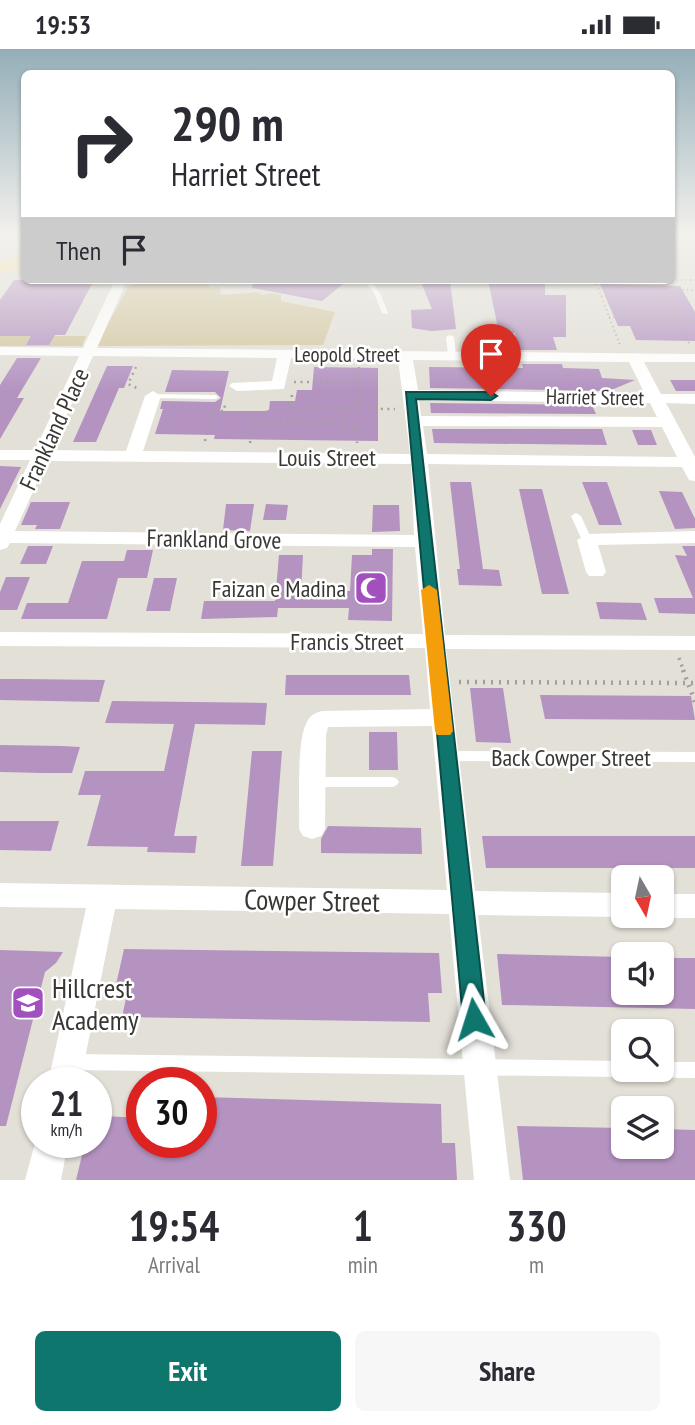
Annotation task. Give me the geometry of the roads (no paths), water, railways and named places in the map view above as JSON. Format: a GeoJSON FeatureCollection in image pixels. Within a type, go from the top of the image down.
{"type":"FeatureCollection","features":[{"type":"Feature","properties":{"kind":"street","name":"Frankland Place"},"geometry":{"type":"LineString","coordinates":[[1,539],[123,285]]}},
{"type":"Feature","properties":{"kind":"street","name":"Leopold Street"},"geometry":{"type":"LineString","coordinates":[[0,351],[629,357],[692,350]]}},
{"type":"Feature","properties":{"kind":"street"},"geometry":{"type":"LineString","coordinates":[[237,386],[280,384],[285,354]]}},
{"type":"Feature","properties":{"kind":"street"},"geometry":{"type":"LineString","coordinates":[[405,355],[419,458],[434,642],[492,1180]]}},
{"type":"Feature","properties":{"kind":"street"},"geometry":{"type":"LineString","coordinates":[[629,357],[692,466]]}},
{"type":"Feature","properties":{"kind":"street"},"geometry":{"type":"LineString","coordinates":[[133,456],[153,396]]}},
{"type":"Feature","properties":{"kind":"street","name":"Harriet Street"},"geometry":{"type":"LineString","coordinates":[[412,408],[654,398],[695,399]]}},
{"type":"Feature","properties":{"kind":"street"},"geometry":{"type":"LineString","coordinates":[[412,408],[666,422]]}},
{"type":"Feature","properties":{"kind":"street","name":"Louis Street"},"geometry":{"type":"LineString","coordinates":[[0,455],[419,458],[692,466]]}},
{"type":"Feature","properties":{"kind":"street"},"geometry":{"type":"LineString","coordinates":[[596,572],[587,540],[695,537]]}},
{"type":"Feature","properties":{"kind":"street","name":"Frankland Grove"},"geometry":{"type":"LineString","coordinates":[[1,539],[424,541]]}},
{"type":"Feature","properties":{"kind":"street","name":"Francis Street"},"geometry":{"type":"LineString","coordinates":[[0,639],[684,643]]}},
{"type":"Feature","properties":{"kind":"street"},"geometry":{"type":"LineString","coordinates":[[312,829],[314,735],[322,719],[442,717]]}},
{"type":"Feature","properties":{"kind":"street","name":"Cowper Street"},"geometry":{"type":"LineString","coordinates":[[0,895],[611,905]]}},
{"type":"Feature","properties":{"kind":"street"},"geometry":{"type":"LineString","coordinates":[[67,1067],[103,896]]}},
{"type":"Feature","properties":{"kind":"street"},"geometry":{"type":"LineString","coordinates":[[674,906],[695,906]]}},
{"type":"Feature","properties":{"kind":"street"},"geometry":{"type":"LineString","coordinates":[[43,1180],[48,1158]]}},
{"type":"Feature","properties":{"kind":"lane"},"geometry":{"type":"LineString","coordinates":[[371,285],[385,313]]}},
{"type":"Feature","properties":{"kind":"lane"},"geometry":{"type":"LineString","coordinates":[[450,337],[452,355]]}},
{"type":"Feature","properties":{"kind":"lane"},"geometry":{"type":"LineString","coordinates":[[153,396],[215,397]]}},
{"type":"Feature","properties":{"kind":"lane"},"geometry":{"type":"LineString","coordinates":[[576,516],[587,540]]}},
{"type":"Feature","properties":{"kind":"lane","name":"Back Cowper Street"},"geometry":{"type":"LineString","coordinates":[[447,756],[695,757]]}},
{"type":"Feature","properties":{"kind":"lane"},"geometry":{"type":"LineString","coordinates":[[314,782],[393,782]]}},
{"type":"Feature","properties":{"kind":"lane"},"geometry":{"type":"LineString","coordinates":[[112,1072],[480,1067],[695,1070]]}},
{"type":"Feature","properties":{"kind":"place","name":"Faizan e Madina"},"geometry":{"type":"Point","coordinates":[371,588]}},
{"type":"Feature","properties":{"kind":"place","name":"Hillcrest Academy"},"geometry":{"type":"Point","coordinates":[28,1003]}}]}
